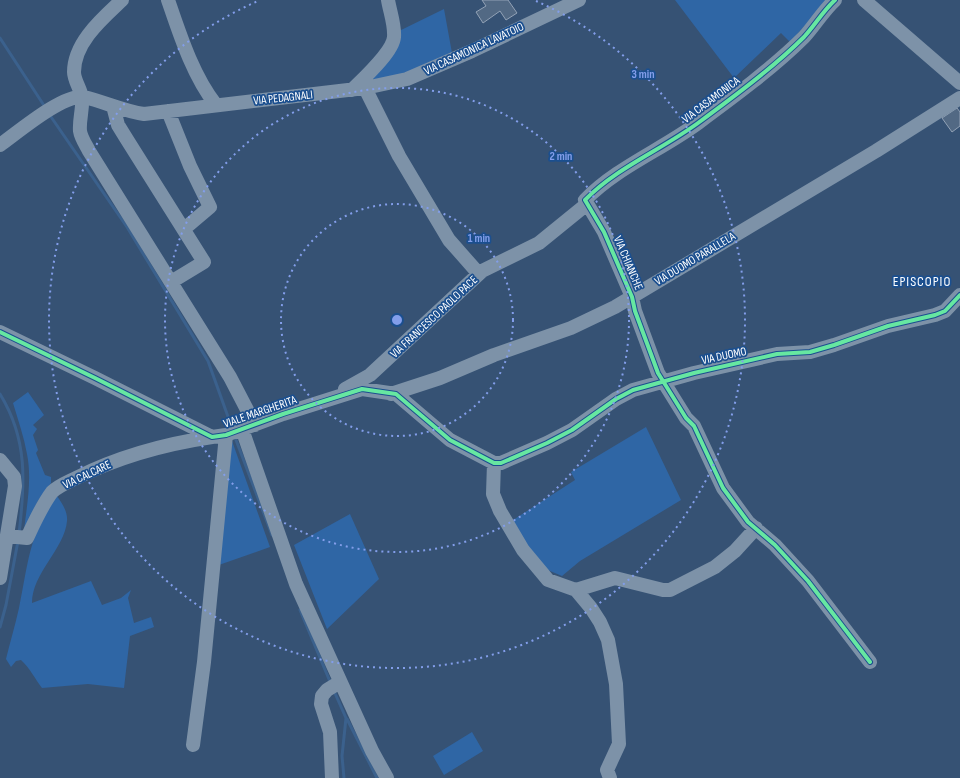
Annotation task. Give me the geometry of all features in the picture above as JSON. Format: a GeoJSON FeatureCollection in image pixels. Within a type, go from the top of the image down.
{"type":"FeatureCollection","features":[{"type":"Feature","properties":{"kind":"street"},"geometry":{"type":"LineString","coordinates":[[122,0],[101,20],[83,43],[77,55],[74,72],[76,83],[82,97],[80,132],[89,151],[230,377],[248,427],[296,584],[334,685],[387,778]]}},
{"type":"Feature","properties":{"kind":"street"},"geometry":{"type":"LineString","coordinates":[[168,0],[192,60],[209,97],[216,106]]}},
{"type":"Feature","properties":{"kind":"street"},"geometry":{"type":"LineString","coordinates":[[388,0],[394,38],[388,50],[358,89],[449,240],[479,274]]}},
{"type":"Feature","properties":{"kind":"street","name":"VIA CASAMONICA LAVATOIO"},"geometry":{"type":"LineString","coordinates":[[358,89],[407,79],[472,51],[579,0]]}},
{"type":"Feature","properties":{"kind":"street","name":"VIA CASAMONICA"},"geometry":{"type":"LineString","coordinates":[[586,202],[608,180],[672,142],[784,56],[805,36],[823,12],[835,0]]}},
{"type":"Feature","properties":{"kind":"street"},"geometry":{"type":"LineString","coordinates":[[864,0],[960,83]]}},
{"type":"Feature","properties":{"kind":"street","name":"VIA PEDAGNALI"},"geometry":{"type":"LineString","coordinates":[[82,97],[132,112],[144,114],[358,89]]}},
{"type":"Feature","properties":{"kind":"street"},"geometry":{"type":"LineString","coordinates":[[0,146],[46,112],[70,100],[82,97]]}},
{"type":"Feature","properties":{"kind":"street","name":"VIA DUOMO PARALLELA"},"geometry":{"type":"LineString","coordinates":[[391,394],[440,378],[494,355],[571,328],[632,297],[876,151],[960,98]]}},
{"type":"Feature","properties":{"kind":"street"},"geometry":{"type":"LineString","coordinates":[[112,106],[118,125],[154,185],[204,262],[171,282]]}},
{"type":"Feature","properties":{"kind":"street"},"geometry":{"type":"LineString","coordinates":[[168,111],[190,166],[210,207],[192,221],[184,230]]}},
{"type":"Feature","properties":{"kind":"street","name":"VIA FRANCESCO PAOLO PACE"},"geometry":{"type":"LineString","coordinates":[[320,402],[370,375],[479,274],[510,256],[539,243],[586,202]]}},
{"type":"Feature","properties":{"kind":"street","name":"VIA CHIANCHE"},"geometry":{"type":"LineString","coordinates":[[586,202],[604,232],[632,297],[641,330],[662,381],[686,418],[694,426],[723,488],[748,522],[756,528],[808,581],[870,662]]}},
{"type":"Feature","properties":{"kind":"street","name":"VIA DUOMO"},"geometry":{"type":"LineString","coordinates":[[497,463],[547,443],[572,430],[616,399],[633,390],[662,381],[776,354],[810,352],[888,326],[935,315],[945,311],[960,295]]}},
{"type":"Feature","properties":{"kind":"street","name":"VIALE MARGHERITA"},"geometry":{"type":"LineString","coordinates":[[0,332],[219,436],[362,389],[396,394],[425,417],[435,428],[450,440],[497,463]]}},
{"type":"Feature","properties":{"kind":"street"},"geometry":{"type":"LineString","coordinates":[[193,745],[204,662],[219,436]]}},
{"type":"Feature","properties":{"kind":"street","name":"VIA CALCARE"},"geometry":{"type":"LineString","coordinates":[[0,556],[14,537],[27,538],[53,492],[63,485],[92,470],[132,455],[184,441],[219,436]]}},
{"type":"Feature","properties":{"kind":"street"},"geometry":{"type":"LineString","coordinates":[[0,460],[14,477],[15,486],[14,537],[0,578]]}},
{"type":"Feature","properties":{"kind":"street"},"geometry":{"type":"LineString","coordinates":[[497,463],[493,494],[500,511],[523,550],[548,580],[576,590],[592,608],[608,640],[616,684],[619,744],[607,770],[610,778]]}},
{"type":"Feature","properties":{"kind":"street"},"geometry":{"type":"LineString","coordinates":[[576,590],[615,578],[663,590],[670,590],[715,567],[734,552],[756,528]]}},
{"type":"Feature","properties":{"kind":"street"},"geometry":{"type":"LineString","coordinates":[[332,778],[330,732],[321,704],[322,696],[334,685]]}},
{"type":"Feature","properties":{"kind":"shaded area"},"geometry":{"type":"Polygon","coordinates":[[[675,0],[828,0],[790,42],[781,33],[734,78],[675,0]]]}},
{"type":"Feature","properties":{"kind":"shaded area"},"geometry":{"type":"Polygon","coordinates":[[[444,9],[452,53],[401,75],[390,78],[369,79],[397,32],[444,9]]]}},
{"type":"Feature","properties":{"kind":"shaded area"},"geometry":{"type":"Polygon","coordinates":[[[28,392],[44,415],[33,425],[37,429],[33,435],[38,450],[36,453],[45,475],[51,477],[51,483],[38,501],[24,530],[29,473],[27,454],[13,403],[28,392]]]}},
{"type":"Feature","properties":{"kind":"shaded area"},"geometry":{"type":"Polygon","coordinates":[[[646,427],[681,500],[580,561],[562,576],[543,568],[510,522],[575,480],[571,472],[646,427]]]}},
{"type":"Feature","properties":{"kind":"shaded area"},"geometry":{"type":"Polygon","coordinates":[[[232,441],[270,547],[216,566],[232,441]]]}},
{"type":"Feature","properties":{"kind":"shaded area"},"geometry":{"type":"Polygon","coordinates":[[[57,496],[67,514],[65,531],[61,541],[37,581],[33,592],[32,603],[91,581],[102,605],[121,598],[131,590],[128,598],[134,623],[151,617],[154,627],[130,636],[124,688],[88,684],[42,688],[21,660],[16,661],[11,667],[6,659],[35,536],[48,509],[57,496]]]}},
{"type":"Feature","properties":{"kind":"shaded area"},"geometry":{"type":"Polygon","coordinates":[[[350,514],[379,579],[327,629],[294,545],[350,514]]]}},
{"type":"Feature","properties":{"kind":"shaded area"},"geometry":{"type":"Polygon","coordinates":[[[472,732],[483,751],[444,775],[433,756],[472,732]]]}},
{"type":"Feature","properties":{"kind":"building"},"geometry":{"type":"Polygon","coordinates":[[[482,0],[508,0],[517,13],[506,20],[500,11],[483,23],[476,12],[486,6],[482,0]]]}},
{"type":"Feature","properties":{"kind":"building"},"geometry":{"type":"Polygon","coordinates":[[[957,108],[960,112],[960,126],[952,132],[942,118],[957,108]]]}},
{"type":"Feature","properties":{"kind":"waterway"},"geometry":{"type":"LineString","coordinates":[[0,38],[45,107]]}},
{"type":"Feature","properties":{"kind":"waterway"},"geometry":{"type":"LineString","coordinates":[[49,114],[127,227],[208,361],[231,425]]}},
{"type":"Feature","properties":{"kind":"waterway"},"geometry":{"type":"LineString","coordinates":[[0,394],[16,428],[20,445],[23,479],[19,534]]}},
{"type":"Feature","properties":{"kind":"waterway"},"geometry":{"type":"LineString","coordinates":[[236,440],[272,535]]}},
{"type":"Feature","properties":{"kind":"waterway"},"geometry":{"type":"LineString","coordinates":[[0,627],[6,605],[18,541]]}},
{"type":"Feature","properties":{"kind":"waterway"},"geometry":{"type":"LineString","coordinates":[[300,610],[331,684]]}},
{"type":"Feature","properties":{"kind":"waterway"},"geometry":{"type":"LineString","coordinates":[[334,691],[346,718],[342,756],[344,778]]}},
{"type":"Feature","properties":{"kind":"waterway"},"geometry":{"type":"LineString","coordinates":[[347,719],[377,778]]}},
{"type":"Feature","properties":{"kind":"cycle path"},"geometry":{"type":"LineString","coordinates":[[835,0],[804,37],[780,60],[684,133],[611,178],[585,200],[604,232],[632,297],[635,311],[658,373],[686,418],[694,426],[723,488],[748,522],[775,545],[808,581],[870,662]]}},
{"type":"Feature","properties":{"kind":"cycle path"},"geometry":{"type":"LineString","coordinates":[[0,332],[212,437],[226,435],[283,414],[362,389],[396,394],[450,440],[494,463],[501,463],[547,443],[572,430],[616,399],[633,390],[694,373],[777,354],[810,352],[888,326],[935,315],[945,311],[960,295]]}},
{"type":"Feature","properties":{"kind":"district","name":"EPISCOPIO"},"geometry":{"type":"Point","coordinates":[922,281]}}]}
